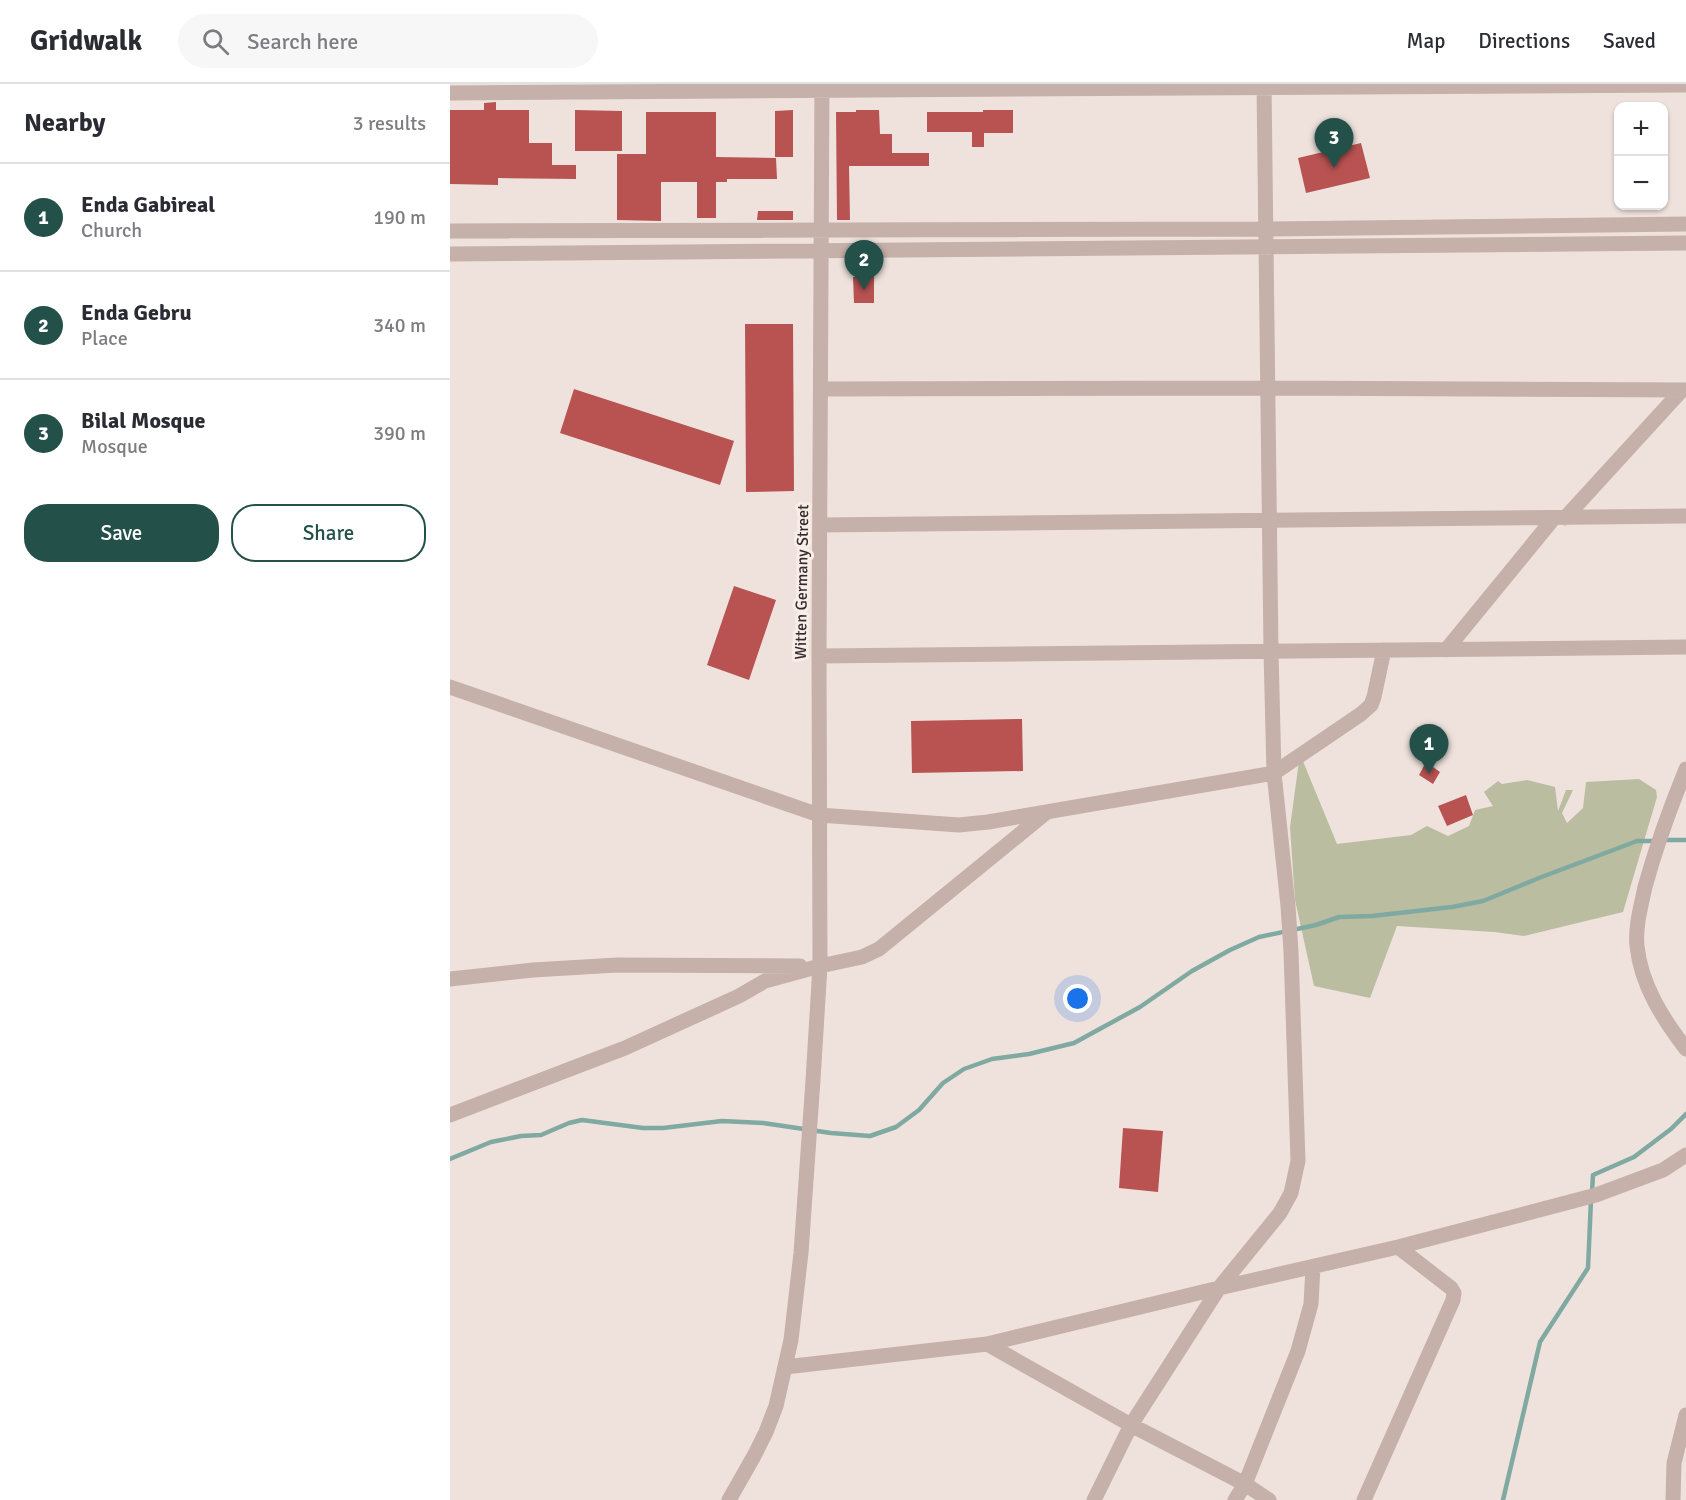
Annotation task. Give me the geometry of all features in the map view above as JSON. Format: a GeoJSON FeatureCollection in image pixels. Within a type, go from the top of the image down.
{"type":"FeatureCollection","features":[{"type":"Feature","properties":{"kind":"street"},"geometry":{"type":"LineString","coordinates":[[450,93],[1264,85],[1686,85]]}},
{"type":"Feature","properties":{"kind":"street"},"geometry":{"type":"LineString","coordinates":[[1094,1500],[1131,1425],[1219,1288],[1280,1213],[1291,1193],[1298,1161],[1291,952],[1274,772],[1270,651],[1264,85]]}},
{"type":"Feature","properties":{"kind":"street","name":"Witten Germany Street"},"geometry":{"type":"LineString","coordinates":[[729,1500],[766,1432],[776,1406],[791,1340],[796,1303],[813,1080],[820,966],[821,88]]}},
{"type":"Feature","properties":{"kind":"street"},"geometry":{"type":"LineString","coordinates":[[450,231],[1266,229],[1686,224]]}},
{"type":"Feature","properties":{"kind":"street"},"geometry":{"type":"LineString","coordinates":[[1481,226],[1481,245]]}},
{"type":"Feature","properties":{"kind":"street"},"geometry":{"type":"LineString","coordinates":[[483,254],[485,231]]}},
{"type":"Feature","properties":{"kind":"street"},"geometry":{"type":"LineString","coordinates":[[450,254],[1686,243]]}},
{"type":"Feature","properties":{"kind":"street"},"geometry":{"type":"LineString","coordinates":[[821,389],[1684,390]]}},
{"type":"Feature","properties":{"kind":"street"},"geometry":{"type":"LineString","coordinates":[[1446,650],[1559,518],[1684,390]]}},
{"type":"Feature","properties":{"kind":"street"},"geometry":{"type":"LineString","coordinates":[[820,525],[1686,516]]}},
{"type":"Feature","properties":{"kind":"street"},"geometry":{"type":"LineString","coordinates":[[819,656],[1686,647]]}},
{"type":"Feature","properties":{"kind":"street"},"geometry":{"type":"LineString","coordinates":[[450,687],[819,815],[959,825],[988,822],[1274,772],[1371,705],[1384,650]]}},
{"type":"Feature","properties":{"kind":"street"},"geometry":{"type":"LineString","coordinates":[[1686,770],[1654,854],[1639,912],[1636,944],[1643,974],[1653,996],[1666,1023],[1686,1049]]}},
{"type":"Feature","properties":{"kind":"street"},"geometry":{"type":"LineString","coordinates":[[450,1115],[625,1048],[739,996],[765,981],[855,959],[879,949],[1048,811]]}},
{"type":"Feature","properties":{"kind":"street"},"geometry":{"type":"LineString","coordinates":[[450,979],[617,964],[820,966]]}},
{"type":"Feature","properties":{"kind":"street"},"geometry":{"type":"LineString","coordinates":[[785,1367],[987,1344],[1398,1247],[1596,1195],[1663,1170],[1686,1155]]}},
{"type":"Feature","properties":{"kind":"street"},"geometry":{"type":"LineString","coordinates":[[1364,1500],[1453,1300],[1454,1293],[1452,1288],[1398,1247]]}},
{"type":"Feature","properties":{"kind":"street"},"geometry":{"type":"LineString","coordinates":[[1235,1500],[1245,1484],[1298,1351],[1311,1304],[1313,1267]]}},
{"type":"Feature","properties":{"kind":"street"},"geometry":{"type":"LineString","coordinates":[[987,1344],[1131,1425],[1245,1484],[1269,1500]]}},
{"type":"Feature","properties":{"kind":"street"},"geometry":{"type":"LineString","coordinates":[[1673,1500],[1686,1415]]}},
{"type":"Feature","properties":{"kind":"green space"},"geometry":{"type":"Polygon","coordinates":[[[1300,754],[1337,844],[1411,835],[1427,826],[1448,836],[1469,826],[1475,810],[1493,806],[1484,792],[1498,781],[1502,784],[1527,780],[1555,787],[1558,811],[1566,790],[1573,790],[1562,813],[1567,823],[1583,808],[1586,782],[1639,779],[1656,790],[1657,797],[1623,912],[1524,936],[1397,926],[1370,998],[1314,986],[1295,900],[1290,827],[1300,754]]]}},
{"type":"Feature","properties":{"kind":"building"},"geometry":{"type":"Polygon","coordinates":[[[496,102],[496,110],[529,110],[529,143],[552,143],[552,165],[576,165],[576,179],[498,178],[498,185],[450,184],[450,110],[484,110],[484,103],[496,102]]]}},
{"type":"Feature","properties":{"kind":"building"},"geometry":{"type":"Polygon","coordinates":[[[575,110],[622,111],[622,151],[575,151],[575,110]]]}},
{"type":"Feature","properties":{"kind":"building"},"geometry":{"type":"Polygon","coordinates":[[[793,110],[793,157],[775,157],[775,111],[793,110]]]}},
{"type":"Feature","properties":{"kind":"building"},"geometry":{"type":"Polygon","coordinates":[[[856,110],[879,110],[880,134],[892,134],[892,153],[929,153],[929,166],[849,166],[850,220],[837,220],[836,112],[856,112],[856,110]]]}},
{"type":"Feature","properties":{"kind":"building"},"geometry":{"type":"Polygon","coordinates":[[[983,110],[1013,110],[1013,133],[984,133],[984,147],[972,147],[972,132],[927,132],[927,112],[983,112],[983,110]]]}},
{"type":"Feature","properties":{"kind":"building"},"geometry":{"type":"Polygon","coordinates":[[[646,112],[716,112],[716,157],[776,158],[777,179],[727,179],[727,182],[716,182],[716,218],[697,218],[697,182],[661,182],[661,221],[617,220],[617,154],[646,154],[646,112]]]}},
{"type":"Feature","properties":{"kind":"building"},"geometry":{"type":"Polygon","coordinates":[[[1361,143],[1370,178],[1306,193],[1298,158],[1361,143]]]}},
{"type":"Feature","properties":{"kind":"building"},"geometry":{"type":"Polygon","coordinates":[[[758,211],[793,211],[793,220],[757,220],[758,211]]]}},
{"type":"Feature","properties":{"kind":"building"},"geometry":{"type":"Polygon","coordinates":[[[874,276],[874,303],[854,303],[853,277],[874,276]]]}},
{"type":"Feature","properties":{"kind":"building"},"geometry":{"type":"Polygon","coordinates":[[[745,324],[793,324],[794,491],[746,492],[745,324]]]}},
{"type":"Feature","properties":{"kind":"building"},"geometry":{"type":"Polygon","coordinates":[[[574,389],[734,441],[720,485],[560,433],[574,389]]]}},
{"type":"Feature","properties":{"kind":"building"},"geometry":{"type":"Polygon","coordinates":[[[734,586],[776,600],[749,680],[707,665],[734,586]]]}},
{"type":"Feature","properties":{"kind":"building"},"geometry":{"type":"Polygon","coordinates":[[[1022,719],[1023,771],[912,773],[911,721],[1022,719]]]}},
{"type":"Feature","properties":{"kind":"building"},"geometry":{"type":"Polygon","coordinates":[[[1426,762],[1440,772],[1433,784],[1419,775],[1426,762]]]}},
{"type":"Feature","properties":{"kind":"building"},"geometry":{"type":"Polygon","coordinates":[[[1466,795],[1473,815],[1447,826],[1438,806],[1466,795]]]}},
{"type":"Feature","properties":{"kind":"building"},"geometry":{"type":"Polygon","coordinates":[[[1123,1128],[1163,1131],[1158,1192],[1119,1188],[1123,1128]]]}},
{"type":"Feature","properties":{"kind":"waterway"},"geometry":{"type":"LineString","coordinates":[[1663,840],[1686,840]]}},
{"type":"Feature","properties":{"kind":"waterway"},"geometry":{"type":"LineString","coordinates":[[450,1159],[491,1142],[541,1135],[582,1120],[643,1128],[722,1121],[763,1123],[870,1136],[896,1127],[919,1110],[943,1083],[964,1069],[992,1059],[1029,1054],[1074,1043],[1140,1007],[1192,971],[1259,937],[1316,925],[1339,917],[1372,916],[1483,901],[1637,841],[1655,841]]}},
{"type":"Feature","properties":{"kind":"waterway"},"geometry":{"type":"LineString","coordinates":[[1592,1192],[1593,1175],[1634,1157],[1671,1129],[1686,1114]]}},
{"type":"Feature","properties":{"kind":"waterway"},"geometry":{"type":"LineString","coordinates":[[1503,1500],[1540,1342],[1588,1268],[1591,1200]]}},
{"type":"Feature","properties":{"kind":"place","name":"Bilal Mosque"},"geometry":{"type":"Point","coordinates":[1334,168]}},
{"type":"Feature","properties":{"kind":"place","name":"Enda Gebru"},"geometry":{"type":"Point","coordinates":[864,290]}},
{"type":"Feature","properties":{"kind":"place","name":"Enda Gabireal"},"geometry":{"type":"Point","coordinates":[1429,774]}}]}
